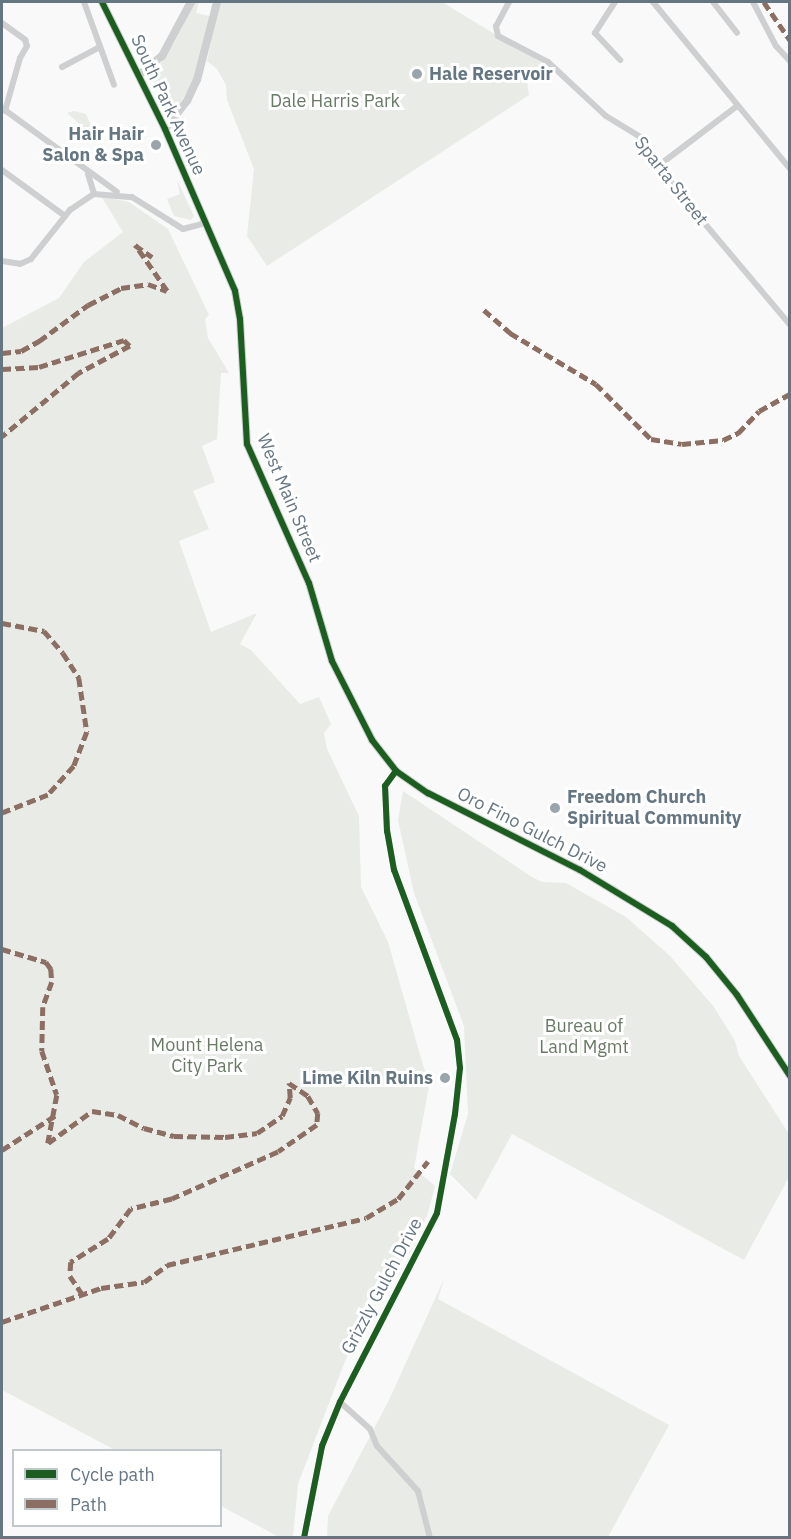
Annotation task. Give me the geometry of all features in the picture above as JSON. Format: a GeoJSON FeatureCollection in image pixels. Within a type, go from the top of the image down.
{"type":"FeatureCollection","features":[{"type":"Feature","properties":{"kind":"street"},"geometry":{"type":"LineString","coordinates":[[84,2],[114,85]]}},
{"type":"Feature","properties":{"kind":"street","name":"South Park Avenue"},"geometry":{"type":"LineString","coordinates":[[102,2],[165,129],[205,223]]}},
{"type":"Feature","properties":{"kind":"street"},"geometry":{"type":"LineString","coordinates":[[139,75],[162,56],[190,2]]}},
{"type":"Feature","properties":{"kind":"street"},"geometry":{"type":"LineString","coordinates":[[165,129],[187,101],[197,80],[217,2]]}},
{"type":"Feature","properties":{"kind":"street","name":"Sparta Street"},"geometry":{"type":"LineString","coordinates":[[509,2],[496,26],[498,36],[548,62],[606,116],[642,138],[658,166],[789,325]]}},
{"type":"Feature","properties":{"kind":"street"},"geometry":{"type":"LineString","coordinates":[[615,2],[595,33],[620,60]]}},
{"type":"Feature","properties":{"kind":"street"},"geometry":{"type":"LineString","coordinates":[[713,2],[737,33]]}},
{"type":"Feature","properties":{"kind":"street"},"geometry":{"type":"LineString","coordinates":[[753,2],[776,46],[789,61]]}},
{"type":"Feature","properties":{"kind":"street"},"geometry":{"type":"LineString","coordinates":[[657,3],[789,169]]}},
{"type":"Feature","properties":{"kind":"street"},"geometry":{"type":"LineString","coordinates":[[2,23],[25,40],[27,46],[20,58],[3,109],[118,193],[141,201],[183,229],[205,223]]}},
{"type":"Feature","properties":{"kind":"street"},"geometry":{"type":"LineString","coordinates":[[62,67],[100,47]]}},
{"type":"Feature","properties":{"kind":"street"},"geometry":{"type":"LineString","coordinates":[[658,166],[737,106]]}},
{"type":"Feature","properties":{"kind":"street"},"geometry":{"type":"LineString","coordinates":[[83,169],[92,181],[94,194]]}},
{"type":"Feature","properties":{"kind":"street"},"geometry":{"type":"LineString","coordinates":[[2,170],[65,216]]}},
{"type":"Feature","properties":{"kind":"street"},"geometry":{"type":"LineString","coordinates":[[2,261],[20,264],[31,259],[65,216],[94,194],[118,193]]}},
{"type":"Feature","properties":{"kind":"street","name":"West Main Street"},"geometry":{"type":"LineString","coordinates":[[205,223],[239,309],[243,415],[250,453],[309,583],[332,661],[367,732],[396,771]]}},
{"type":"Feature","properties":{"kind":"street","name":"Oro Fino Gulch Drive"},"geometry":{"type":"LineString","coordinates":[[396,771],[446,803],[580,870],[655,914],[706,957],[789,1076]]}},
{"type":"Feature","properties":{"kind":"street","name":"Grizzly Gulch Drive"},"geometry":{"type":"LineString","coordinates":[[304,1538],[322,1446],[340,1402],[436,1213],[460,1068],[454,1031],[394,870],[384,796],[385,786],[396,771]]}},
{"type":"Feature","properties":{"kind":"street"},"geometry":{"type":"LineString","coordinates":[[340,1402],[370,1429],[377,1446],[418,1491],[430,1538]]}},
{"type":"Feature","properties":{"kind":"green space"},"geometry":{"type":"Polygon","coordinates":[[[194,2],[199,2],[196,13],[213,17],[195,79],[171,117],[151,77],[175,42],[194,2]]]}},
{"type":"Feature","properties":{"kind":"green space","name":"Dale Harris Park"},"geometry":{"type":"Polygon","coordinates":[[[220,2],[442,2],[547,66],[527,81],[529,95],[267,266],[247,236],[254,169],[227,100],[226,85],[217,69],[207,61],[220,2]]]}},
{"type":"Feature","properties":{"kind":"green space"},"geometry":{"type":"Polygon","coordinates":[[[74,111],[86,114],[91,126],[84,128],[67,113],[74,111]]]}},
{"type":"Feature","properties":{"kind":"green space"},"geometry":{"type":"Polygon","coordinates":[[[177,180],[194,216],[191,220],[174,216],[167,199],[180,194],[177,180]]]}},
{"type":"Feature","properties":{"kind":"green space","name":"Mount Helena City Park"},"geometry":{"type":"Polygon","coordinates":[[[101,196],[129,202],[168,229],[209,315],[205,319],[208,338],[229,373],[221,373],[217,439],[202,446],[215,482],[193,491],[209,529],[179,541],[211,632],[257,613],[240,644],[251,650],[300,704],[319,697],[331,724],[324,733],[327,749],[359,816],[361,887],[388,942],[429,1086],[414,1168],[435,1186],[428,1213],[410,1253],[371,1293],[298,1484],[293,1537],[279,1537],[222,1507],[222,1449],[113,1449],[2,1390],[2,328],[59,298],[84,262],[123,232],[101,196]]]}},
{"type":"Feature","properties":{"kind":"green space","name":"Bureau of Land Mgmt"},"geometry":{"type":"Polygon","coordinates":[[[403,791],[532,877],[542,882],[566,883],[626,917],[670,956],[714,1007],[735,1041],[739,1056],[789,1134],[789,1177],[744,1260],[512,1134],[476,1200],[450,1174],[468,1114],[464,1026],[414,893],[398,820],[403,791]]]}},
{"type":"Feature","properties":{"kind":"green space"},"geometry":{"type":"Polygon","coordinates":[[[444,1279],[438,1299],[669,1425],[608,1537],[327,1538],[328,1516],[389,1400],[444,1279]]]}},
{"type":"Feature","properties":{"kind":"marked path"},"geometry":{"type":"LineString","coordinates":[[764,2],[790,40]]}},
{"type":"Feature","properties":{"kind":"marked path"},"geometry":{"type":"LineString","coordinates":[[2,353],[21,351],[39,341],[88,305],[121,288],[148,284],[167,291],[135,245],[152,257]]}},
{"type":"Feature","properties":{"kind":"marked path"},"geometry":{"type":"LineString","coordinates":[[484,310],[510,333],[596,384],[651,439],[682,444],[723,440],[738,433],[759,411],[790,394]]}},
{"type":"Feature","properties":{"kind":"marked path"},"geometry":{"type":"LineString","coordinates":[[2,369],[39,367],[124,340],[130,346],[79,373],[2,437]]}},
{"type":"Feature","properties":{"kind":"marked path"},"geometry":{"type":"LineString","coordinates":[[2,623],[44,631],[63,653],[79,678],[87,732],[74,766],[48,795],[2,813]]}},
{"type":"Feature","properties":{"kind":"marked path"},"geometry":{"type":"LineString","coordinates":[[2,949],[46,962],[51,969],[52,982],[43,1007],[42,1051],[57,1095],[48,1143],[92,1111],[118,1115],[144,1128],[174,1136],[225,1137],[257,1133],[282,1116],[290,1098],[289,1083],[308,1096],[318,1113],[317,1125],[278,1152],[172,1199],[131,1209],[108,1239],[71,1262],[70,1276],[83,1295]]}},
{"type":"Feature","properties":{"kind":"marked path"},"geometry":{"type":"LineString","coordinates":[[2,1150],[56,1115]]}},
{"type":"Feature","properties":{"kind":"marked path"},"geometry":{"type":"LineString","coordinates":[[2,1322],[101,1288],[144,1282],[167,1265],[366,1218],[398,1199],[428,1161]]}},
{"type":"Feature","properties":{"kind":"cycle path"},"geometry":{"type":"LineString","coordinates":[[102,2],[165,129],[235,291],[240,319],[247,444],[309,583],[332,661],[372,740],[396,771],[428,793],[580,870],[672,926],[706,957],[737,995],[790,1076]]}},
{"type":"Feature","properties":{"kind":"cycle path"},"geometry":{"type":"LineString","coordinates":[[304,1538],[322,1446],[340,1402],[437,1213],[455,1114],[460,1068],[457,1040],[394,870],[387,831],[385,786],[396,771]]}},
{"type":"Feature","properties":{"kind":"place","name":"Hale Reservoir"},"geometry":{"type":"Point","coordinates":[417,74]}},
{"type":"Feature","properties":{"kind":"place","name":"Hair Hair Salon & Spa"},"geometry":{"type":"Point","coordinates":[156,145]}},
{"type":"Feature","properties":{"kind":"place","name":"Freedom Church Spiritual Community"},"geometry":{"type":"Point","coordinates":[555,808]}},
{"type":"Feature","properties":{"kind":"place","name":"Lime Kiln Ruins"},"geometry":{"type":"Point","coordinates":[445,1078]}}]}
